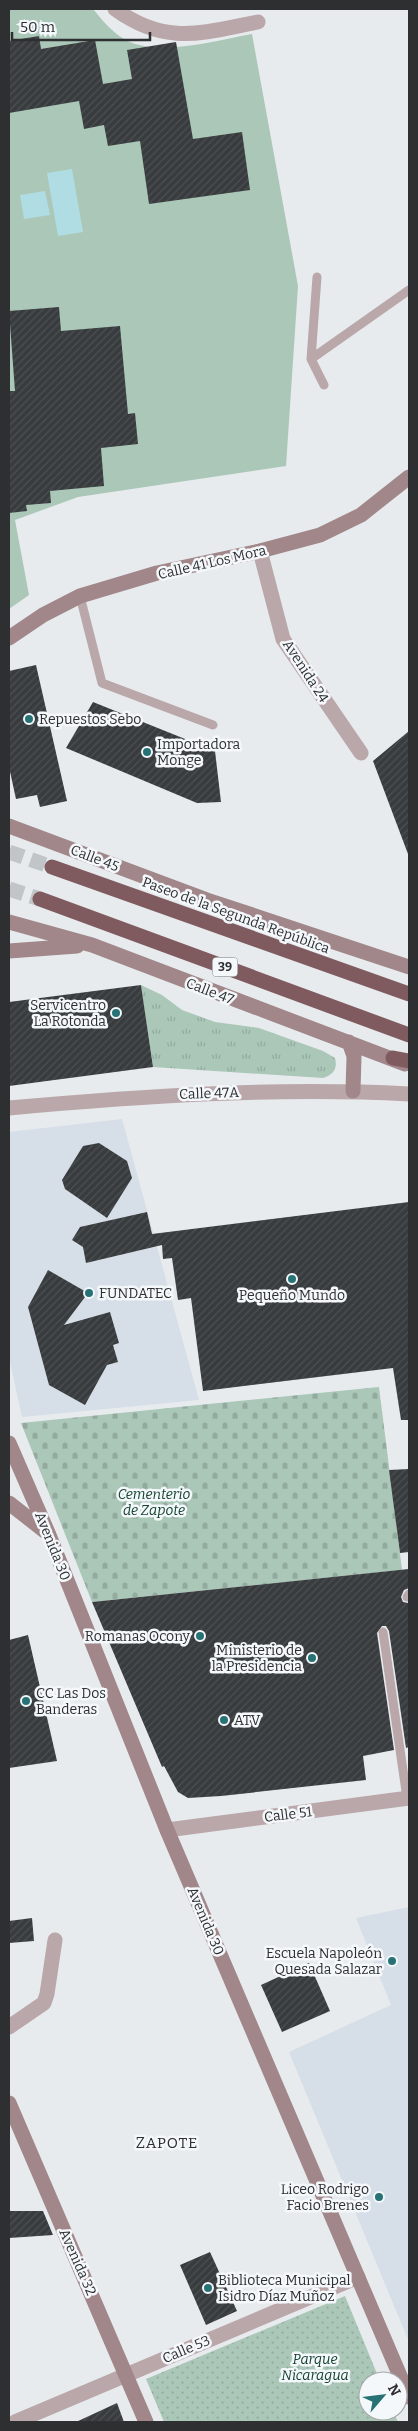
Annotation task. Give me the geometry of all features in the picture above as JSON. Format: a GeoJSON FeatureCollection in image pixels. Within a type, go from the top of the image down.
{"type":"FeatureCollection","features":[{"type":"Feature","properties":{"kind":"highway","name":"Paseo de la Segunda República"},"geometry":{"type":"LineString","coordinates":[[52,867],[409,994]]}},
{"type":"Feature","properties":{"kind":"highway","name":"39"},"geometry":{"type":"LineString","coordinates":[[40,899],[409,1035]]}},
{"type":"Feature","properties":{"kind":"highway"},"geometry":{"type":"LineString","coordinates":[[393,1058],[409,1061]]}},
{"type":"Feature","properties":{"kind":"main road","name":"Calle 41 Los Mora"},"geometry":{"type":"LineString","coordinates":[[9,638],[43,615],[80,596],[157,574],[260,552],[320,535],[361,515],[409,477]]}},
{"type":"Feature","properties":{"kind":"main road","name":"Calle 45"},"geometry":{"type":"LineString","coordinates":[[9,826],[207,900],[409,967]]}},
{"type":"Feature","properties":{"kind":"main road","name":"Calle 47"},"geometry":{"type":"LineString","coordinates":[[9,922],[92,945],[269,1014],[393,1058],[409,1066]]}},
{"type":"Feature","properties":{"kind":"main road"},"geometry":{"type":"LineString","coordinates":[[9,951],[92,945]]}},
{"type":"Feature","properties":{"kind":"main road"},"geometry":{"type":"LineString","coordinates":[[349,1042],[354,1056],[353,1091]]}},
{"type":"Feature","properties":{"kind":"main road","name":"Avenida 30"},"geometry":{"type":"LineString","coordinates":[[9,1443],[49,1535],[167,1830],[409,2397]]}},
{"type":"Feature","properties":{"kind":"main road"},"geometry":{"type":"LineString","coordinates":[[9,1503],[49,1535]]}},
{"type":"Feature","properties":{"kind":"main road","name":"Avenida 32"},"geometry":{"type":"LineString","coordinates":[[9,2103],[146,2422]]}},
{"type":"Feature","properties":{"kind":"street"},"geometry":{"type":"LineString","coordinates":[[115,9],[131,20],[166,33],[197,34],[258,22]]}},
{"type":"Feature","properties":{"kind":"street","name":"Avenida 24"},"geometry":{"type":"LineString","coordinates":[[260,552],[283,639],[361,754]]}},
{"type":"Feature","properties":{"kind":"street","name":"Calle 47A"},"geometry":{"type":"LineString","coordinates":[[9,1108],[202,1092],[353,1091],[409,1094]]}},
{"type":"Feature","properties":{"kind":"street","name":"Calle 51"},"geometry":{"type":"LineString","coordinates":[[167,1830],[408,1798]]}},
{"type":"Feature","properties":{"kind":"street"},"geometry":{"type":"LineString","coordinates":[[9,2027],[44,2004],[48,1994],[55,1940]]}},
{"type":"Feature","properties":{"kind":"street","name":"Calle 53"},"geometry":{"type":"LineString","coordinates":[[15,2422],[358,2277]]}},
{"type":"Feature","properties":{"kind":"lane"},"geometry":{"type":"LineString","coordinates":[[317,277],[311,359],[324,385]]}},
{"type":"Feature","properties":{"kind":"lane"},"geometry":{"type":"LineString","coordinates":[[311,359],[409,290]]}},
{"type":"Feature","properties":{"kind":"lane"},"geometry":{"type":"LineString","coordinates":[[80,596],[102,683],[213,725]]}},
{"type":"Feature","properties":{"kind":"lane"},"geometry":{"type":"LineString","coordinates":[[383,1632],[408,1798]]}},
{"type":"Feature","properties":{"kind":"lane"},"geometry":{"type":"LineString","coordinates":[[399,1747],[409,1746]]}},
{"type":"Feature","properties":{"kind":"shaded area","name":"FUNDATEC"},"geometry":{"type":"Polygon","coordinates":[[[122,1119],[199,1400],[22,1417],[9,1357],[9,1132],[122,1119]]]}},
{"type":"Feature","properties":{"kind":"shaded area","name":"Liceo Rodrigo Facio Brenes"},"geometry":{"type":"Polygon","coordinates":[[[409,1907],[409,2342],[289,2052],[391,2005],[356,1918],[409,1907]]]}},
{"type":"Feature","properties":{"kind":"green space"},"geometry":{"type":"Polygon","coordinates":[[[9,9],[93,9],[119,36],[130,42],[158,48],[191,46],[252,34],[298,286],[286,466],[78,497],[15,520],[29,595],[9,609],[9,9]]]}},
{"type":"Feature","properties":{"kind":"green space"},"geometry":{"type":"Polygon","coordinates":[[[141,985],[162,995],[182,1010],[215,1022],[259,1028],[323,1051],[335,1058],[335,1068],[330,1075],[323,1078],[153,1067],[141,985]]]}},
{"type":"Feature","properties":{"kind":"green space","name":"Cementerio de Zapote"},"geometry":{"type":"Polygon","coordinates":[[[379,1387],[402,1570],[92,1602],[21,1423],[379,1387]]]}},
{"type":"Feature","properties":{"kind":"green space","name":"Parque Nicaragua"},"geometry":{"type":"Polygon","coordinates":[[[345,2296],[376,2371],[358,2371],[358,2421],[398,2422],[164,2422],[146,2379],[345,2296]]]}},
{"type":"Feature","properties":{"kind":"water"},"geometry":{"type":"Polygon","coordinates":[[[72,169],[83,232],[58,236],[47,173],[72,169]]]}},
{"type":"Feature","properties":{"kind":"water"},"geometry":{"type":"Polygon","coordinates":[[[45,191],[50,215],[24,219],[20,195],[45,191]]]}},
{"type":"Feature","properties":{"kind":"building"},"geometry":{"type":"Polygon","coordinates":[[[39,36],[41,49],[95,40],[103,84],[132,79],[127,50],[176,42],[193,139],[242,132],[250,190],[149,204],[140,141],[108,146],[104,125],[84,129],[79,101],[9,113],[9,41],[39,36]]]}},
{"type":"Feature","properties":{"kind":"building"},"geometry":{"type":"Polygon","coordinates":[[[59,307],[61,331],[120,326],[128,414],[135,413],[138,444],[101,448],[104,486],[50,491],[51,503],[26,505],[27,511],[9,513],[9,391],[15,391],[9,311],[59,307]]]}},
{"type":"Feature","properties":{"kind":"building","name":"Repuestos Sebo"},"geometry":{"type":"Polygon","coordinates":[[[36,665],[67,801],[40,807],[37,795],[16,799],[9,767],[9,671],[36,665]]]}},
{"type":"Feature","properties":{"kind":"building","name":"Importadora Monge"},"geometry":{"type":"Polygon","coordinates":[[[93,702],[215,751],[221,802],[197,803],[66,748],[93,702]]]}},
{"type":"Feature","properties":{"kind":"building"},"geometry":{"type":"Polygon","coordinates":[[[409,731],[409,854],[408,854],[373,761],[409,731]]]}},
{"type":"Feature","properties":{"kind":"building"},"geometry":{"type":"Polygon","coordinates":[[[141,985],[153,1067],[9,1086],[9,1002],[141,985]]]}},
{"type":"Feature","properties":{"kind":"building"},"geometry":{"type":"Polygon","coordinates":[[[99,1143],[127,1161],[132,1178],[107,1218],[65,1189],[62,1180],[83,1146],[99,1143]]]}},
{"type":"Feature","properties":{"kind":"building","name":"Pequeño Mundo"},"geometry":{"type":"Polygon","coordinates":[[[409,1202],[409,1420],[401,1420],[393,1368],[203,1391],[191,1298],[178,1300],[172,1258],[163,1259],[162,1245],[86,1263],[83,1247],[72,1240],[80,1227],[147,1212],[152,1234],[409,1202]]]}},
{"type":"Feature","properties":{"kind":"building"},"geometry":{"type":"Polygon","coordinates":[[[48,1270],[88,1293],[64,1325],[110,1312],[119,1343],[113,1345],[118,1362],[107,1365],[85,1405],[49,1385],[28,1307],[48,1270]]]}},
{"type":"Feature","properties":{"kind":"building"},"geometry":{"type":"Polygon","coordinates":[[[409,1469],[409,1552],[400,1553],[389,1470],[409,1469]]]}},
{"type":"Feature","properties":{"kind":"building"},"geometry":{"type":"Polygon","coordinates":[[[409,1569],[409,1588],[404,1590],[401,1597],[403,1602],[408,1603],[409,1616],[409,1747],[406,1748],[389,1631],[386,1626],[382,1626],[377,1633],[394,1750],[363,1756],[366,1780],[221,1796],[188,1798],[178,1792],[164,1766],[162,1767],[92,1602],[409,1569]]]}},
{"type":"Feature","properties":{"kind":"building","name":"CC Las Dos Banderas"},"geometry":{"type":"Polygon","coordinates":[[[28,1635],[57,1761],[9,1768],[9,1640],[28,1635]]]}},
{"type":"Feature","properties":{"kind":"building"},"geometry":{"type":"Polygon","coordinates":[[[32,1918],[34,1941],[9,1943],[9,1921],[32,1918]]]}},
{"type":"Feature","properties":{"kind":"building"},"geometry":{"type":"Polygon","coordinates":[[[309,1963],[330,2011],[282,2032],[261,1985],[309,1963]]]}},
{"type":"Feature","properties":{"kind":"building"},"geometry":{"type":"Polygon","coordinates":[[[9,2211],[43,2211],[53,2235],[9,2238],[9,2211]]]}},
{"type":"Feature","properties":{"kind":"building","name":"Biblioteca Municipal Isidro Díaz Muñoz"},"geometry":{"type":"Polygon","coordinates":[[[210,2252],[237,2311],[206,2325],[180,2265],[210,2252]]]}},
{"type":"Feature","properties":{"kind":"building"},"geometry":{"type":"Polygon","coordinates":[[[117,2403],[124,2422],[76,2422],[117,2403]]]}},
{"type":"Feature","properties":{"kind":"tunnel"},"geometry":{"type":"LineString","coordinates":[[9,852],[52,867]]}},
{"type":"Feature","properties":{"kind":"tunnel"},"geometry":{"type":"LineString","coordinates":[[9,889],[40,899]]}},
{"type":"Feature","properties":{"kind":"place","name":"Repuestos Sebo"},"geometry":{"type":"Point","coordinates":[29,719]}},
{"type":"Feature","properties":{"kind":"place","name":"Importadora Monge"},"geometry":{"type":"Point","coordinates":[147,752]}},
{"type":"Feature","properties":{"kind":"place","name":"Servicentro La Rotonda"},"geometry":{"type":"Point","coordinates":[116,1013]}},
{"type":"Feature","properties":{"kind":"place","name":"Pequeño Mundo"},"geometry":{"type":"Point","coordinates":[292,1279]}},
{"type":"Feature","properties":{"kind":"place","name":"FUNDATEC"},"geometry":{"type":"Point","coordinates":[89,1293]}},
{"type":"Feature","properties":{"kind":"place","name":"Romanas Ocony"},"geometry":{"type":"Point","coordinates":[200,1636]}},
{"type":"Feature","properties":{"kind":"place","name":"Ministerio de la Presidencia"},"geometry":{"type":"Point","coordinates":[312,1658]}},
{"type":"Feature","properties":{"kind":"place","name":"CC Las Dos Banderas"},"geometry":{"type":"Point","coordinates":[26,1701]}},
{"type":"Feature","properties":{"kind":"place","name":"ATV"},"geometry":{"type":"Point","coordinates":[224,1720]}},
{"type":"Feature","properties":{"kind":"place","name":"Escuela Napoleón Quesada Salazar"},"geometry":{"type":"Point","coordinates":[392,1961]}},
{"type":"Feature","properties":{"kind":"place","name":"Liceo Rodrigo Facio Brenes"},"geometry":{"type":"Point","coordinates":[379,2197]}},
{"type":"Feature","properties":{"kind":"place","name":"Biblioteca Municipal Isidro Díaz Muñoz"},"geometry":{"type":"Point","coordinates":[208,2288]}},
{"type":"Feature","properties":{"kind":"district","name":"ZAPOTE"},"geometry":{"type":"Point","coordinates":[167,2143]}}]}
